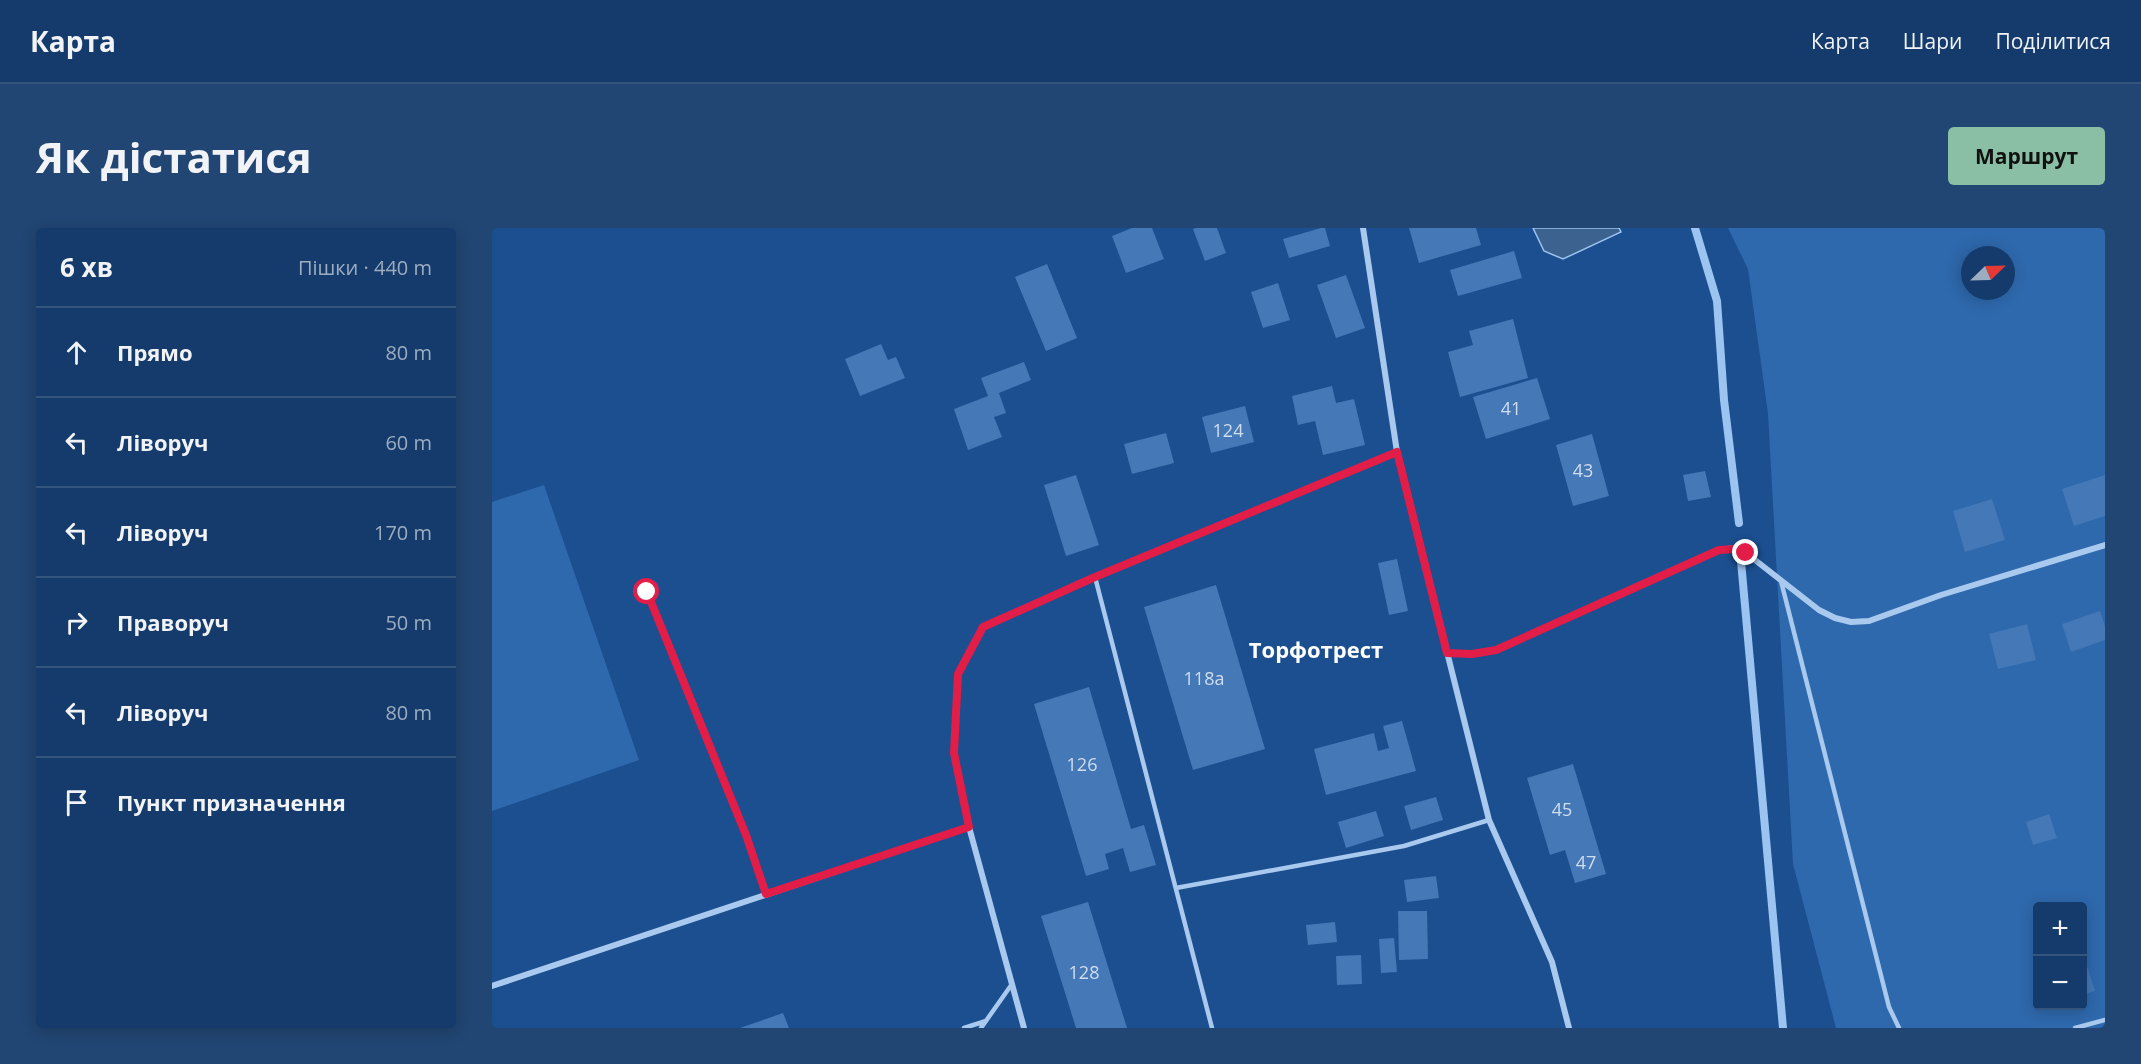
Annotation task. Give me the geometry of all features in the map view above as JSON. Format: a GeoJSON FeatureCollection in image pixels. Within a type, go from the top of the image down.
{"type":"FeatureCollection","features":[{"type":"Feature","properties":{"kind":"street"},"geometry":{"type":"LineString","coordinates":[[1363,228],[1397,452],[1489,820],[1552,962],[1569,1028]]}},
{"type":"Feature","properties":{"kind":"street"},"geometry":{"type":"LineString","coordinates":[[1024,1028],[969,827],[954,753],[958,674],[983,627],[1095,577],[1397,452]]}},
{"type":"Feature","properties":{"kind":"street"},"geometry":{"type":"LineString","coordinates":[[1447,653],[1472,654],[1496,650],[1719,550],[1735,549],[1746,553],[1819,610],[1835,618],[1851,622],[1869,621],[1941,595],[2105,545]]}},
{"type":"Feature","properties":{"kind":"street"},"geometry":{"type":"LineString","coordinates":[[492,986],[969,827]]}},
{"type":"Feature","properties":{"kind":"lane"},"geometry":{"type":"LineString","coordinates":[[1095,577],[1212,1028]]}},
{"type":"Feature","properties":{"kind":"lane"},"geometry":{"type":"LineString","coordinates":[[1780,579],[1889,1006],[1899,1028]]}},
{"type":"Feature","properties":{"kind":"lane"},"geometry":{"type":"LineString","coordinates":[[647,592],[746,835],[766,894]]}},
{"type":"Feature","properties":{"kind":"lane"},"geometry":{"type":"LineString","coordinates":[[1176,888],[1404,846],[1489,820]]}},
{"type":"Feature","properties":{"kind":"lane"},"geometry":{"type":"LineString","coordinates":[[981,1028],[1012,984]]}},
{"type":"Feature","properties":{"kind":"lane"},"geometry":{"type":"LineString","coordinates":[[2075,1028],[2105,1020]]}},
{"type":"Feature","properties":{"kind":"lane"},"geometry":{"type":"LineString","coordinates":[[964,1028],[986,1021]]}},
{"type":"Feature","properties":{"kind":"shaded area"},"geometry":{"type":"Polygon","coordinates":[[[1533,228],[1619,228],[1621,232],[1563,259],[1544,251],[1533,228]]]}},
{"type":"Feature","properties":{"kind":"shaded area"},"geometry":{"type":"Polygon","coordinates":[[[1728,228],[2105,228],[2105,1028],[1836,1028],[1793,864],[1768,414],[1748,269],[1728,228]]]}},
{"type":"Feature","properties":{"kind":"shaded area"},"geometry":{"type":"Polygon","coordinates":[[[544,485],[639,760],[492,811],[492,502],[544,485]]]}},
{"type":"Feature","properties":{"kind":"building"},"geometry":{"type":"Polygon","coordinates":[[[1132,228],[1152,228],[1164,259],[1126,273],[1112,236],[1132,228]]]}},
{"type":"Feature","properties":{"kind":"building"},"geometry":{"type":"Polygon","coordinates":[[[1217,228],[1226,253],[1205,261],[1193,229],[1217,228]]]}},
{"type":"Feature","properties":{"kind":"building"},"geometry":{"type":"Polygon","coordinates":[[[1325,228],[1330,246],[1289,258],[1283,239],[1325,228]]]}},
{"type":"Feature","properties":{"kind":"building"},"geometry":{"type":"Polygon","coordinates":[[[1409,228],[1476,228],[1481,245],[1419,263],[1409,228]]]}},
{"type":"Feature","properties":{"kind":"building"},"geometry":{"type":"Polygon","coordinates":[[[1514,251],[1522,278],[1458,296],[1450,270],[1514,251]]]}},
{"type":"Feature","properties":{"kind":"building"},"geometry":{"type":"Polygon","coordinates":[[[1047,264],[1077,338],[1046,351],[1015,277],[1047,264]]]}},
{"type":"Feature","properties":{"kind":"building"},"geometry":{"type":"Polygon","coordinates":[[[1346,275],[1365,328],[1336,338],[1317,285],[1346,275]]]}},
{"type":"Feature","properties":{"kind":"building"},"geometry":{"type":"Polygon","coordinates":[[[1278,283],[1290,320],[1263,328],[1251,292],[1278,283]]]}},
{"type":"Feature","properties":{"kind":"building"},"geometry":{"type":"Polygon","coordinates":[[[1513,319],[1528,378],[1460,397],[1448,352],[1473,345],[1469,331],[1513,319]]]}},
{"type":"Feature","properties":{"kind":"building"},"geometry":{"type":"Polygon","coordinates":[[[881,344],[888,360],[896,357],[905,378],[860,396],[845,359],[881,344]]]}},
{"type":"Feature","properties":{"kind":"building"},"geometry":{"type":"Polygon","coordinates":[[[1024,362],[1031,380],[999,393],[1006,413],[994,417],[1002,437],[968,450],[954,409],[988,396],[981,378],[1024,362]]]}},
{"type":"Feature","properties":{"kind":"building"},"geometry":{"type":"Polygon","coordinates":[[[1537,378],[1550,419],[1486,439],[1473,397],[1537,378]]]}},
{"type":"Feature","properties":{"kind":"building"},"geometry":{"type":"Polygon","coordinates":[[[1332,386],[1336,403],[1354,399],[1365,445],[1323,455],[1315,421],[1298,425],[1292,396],[1332,386]]]}},
{"type":"Feature","properties":{"kind":"building"},"geometry":{"type":"Polygon","coordinates":[[[1245,406],[1254,442],[1211,453],[1202,417],[1245,406]]]}},
{"type":"Feature","properties":{"kind":"building"},"geometry":{"type":"Polygon","coordinates":[[[1166,433],[1174,463],[1132,474],[1124,444],[1166,433]]]}},
{"type":"Feature","properties":{"kind":"building"},"geometry":{"type":"Polygon","coordinates":[[[1592,434],[1609,496],[1573,506],[1556,445],[1592,434]]]}},
{"type":"Feature","properties":{"kind":"building"},"geometry":{"type":"Polygon","coordinates":[[[1705,471],[1711,497],[1688,501],[1683,475],[1705,471]]]}},
{"type":"Feature","properties":{"kind":"building"},"geometry":{"type":"Polygon","coordinates":[[[1076,475],[1099,545],[1066,556],[1044,485],[1076,475]]]}},
{"type":"Feature","properties":{"kind":"building"},"geometry":{"type":"Polygon","coordinates":[[[2105,475],[2105,516],[2074,526],[2062,489],[2105,475]]]}},
{"type":"Feature","properties":{"kind":"building"},"geometry":{"type":"Polygon","coordinates":[[[1992,499],[2005,540],[1965,552],[1953,511],[1992,499]]]}},
{"type":"Feature","properties":{"kind":"building"},"geometry":{"type":"Polygon","coordinates":[[[1397,559],[1408,611],[1389,615],[1378,563],[1397,559]]]}},
{"type":"Feature","properties":{"kind":"building"},"geometry":{"type":"Polygon","coordinates":[[[1216,585],[1265,749],[1193,770],[1144,607],[1216,585]]]}},
{"type":"Feature","properties":{"kind":"building"},"geometry":{"type":"Polygon","coordinates":[[[2100,611],[2105,626],[2105,640],[2071,652],[2062,624],[2100,611]]]}},
{"type":"Feature","properties":{"kind":"building"},"geometry":{"type":"Polygon","coordinates":[[[2027,624],[2036,660],[1998,669],[1989,634],[2027,624]]]}},
{"type":"Feature","properties":{"kind":"building"},"geometry":{"type":"Polygon","coordinates":[[[1089,687],[1131,829],[1144,825],[1156,865],[1130,872],[1123,848],[1105,854],[1109,869],[1086,876],[1034,704],[1089,687]]]}},
{"type":"Feature","properties":{"kind":"building"},"geometry":{"type":"Polygon","coordinates":[[[1402,721],[1416,771],[1326,795],[1314,749],[1374,733],[1378,751],[1389,748],[1383,726],[1402,721]]]}},
{"type":"Feature","properties":{"kind":"building"},"geometry":{"type":"Polygon","coordinates":[[[1573,764],[1606,874],[1575,883],[1565,850],[1550,855],[1527,778],[1573,764]]]}},
{"type":"Feature","properties":{"kind":"building"},"geometry":{"type":"Polygon","coordinates":[[[1436,797],[1443,820],[1411,830],[1404,806],[1436,797]]]}},
{"type":"Feature","properties":{"kind":"building"},"geometry":{"type":"Polygon","coordinates":[[[1376,811],[1384,836],[1346,848],[1338,822],[1376,811]]]}},
{"type":"Feature","properties":{"kind":"building"},"geometry":{"type":"Polygon","coordinates":[[[2049,814],[2057,838],[2033,845],[2026,822],[2049,814]]]}},
{"type":"Feature","properties":{"kind":"building"},"geometry":{"type":"Polygon","coordinates":[[[1436,876],[1439,898],[1407,902],[1404,880],[1436,876]]]}},
{"type":"Feature","properties":{"kind":"building"},"geometry":{"type":"Polygon","coordinates":[[[1088,902],[1127,1028],[1076,1028],[1041,916],[1088,902]]]}},
{"type":"Feature","properties":{"kind":"building"},"geometry":{"type":"Polygon","coordinates":[[[1398,911],[1427,911],[1428,959],[1399,960],[1398,911]]]}},
{"type":"Feature","properties":{"kind":"building"},"geometry":{"type":"Polygon","coordinates":[[[1335,922],[1337,942],[1308,945],[1306,925],[1335,922]]]}},
{"type":"Feature","properties":{"kind":"building"},"geometry":{"type":"Polygon","coordinates":[[[1394,938],[1397,972],[1381,973],[1379,939],[1394,938]]]}},
{"type":"Feature","properties":{"kind":"building"},"geometry":{"type":"Polygon","coordinates":[[[1361,955],[1362,984],[1337,985],[1336,956],[1361,955]]]}},
{"type":"Feature","properties":{"kind":"building"},"geometry":{"type":"Polygon","coordinates":[[[2087,966],[2095,991],[2087,993],[2087,966]]]}},
{"type":"Feature","properties":{"kind":"building"},"geometry":{"type":"Polygon","coordinates":[[[783,1013],[789,1028],[740,1028],[783,1013]]]}},
{"type":"Feature","properties":{"kind":"waterway"},"geometry":{"type":"LineString","coordinates":[[1695,228],[1717,301],[1724,400],[1739,523]]}},
{"type":"Feature","properties":{"kind":"waterway"},"geometry":{"type":"LineString","coordinates":[[1741,561],[1783,1028]]}},
{"type":"Feature","properties":{"kind":"district","name":"Торфотрест"},"geometry":{"type":"Point","coordinates":[1316,649]}},
{"type":"Feature","properties":{"kind":"route"},"geometry":{"type":"LineString","coordinates":[[647,592],[746,835],[766,894],[969,827],[954,753],[958,674],[983,627],[1095,577],[1397,452],[1447,653],[1472,654],[1496,650],[1719,550],[1735,549],[1746,553]]}}]}
